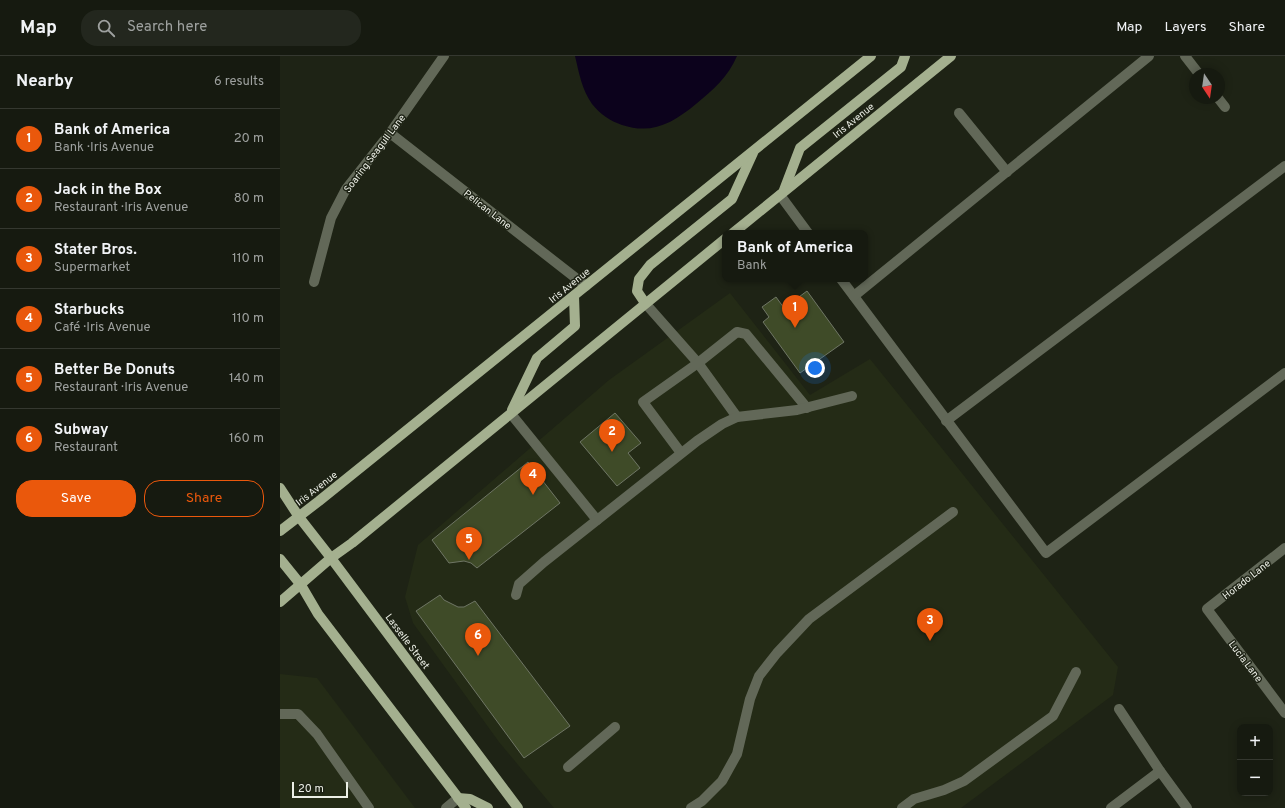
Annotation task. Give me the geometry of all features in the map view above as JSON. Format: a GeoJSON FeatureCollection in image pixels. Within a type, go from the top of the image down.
{"type":"FeatureCollection","features":[{"type":"Feature","properties":{"kind":"main road","name":"Iris Avenue"},"geometry":{"type":"LineString","coordinates":[[280,531],[871,56]]}},
{"type":"Feature","properties":{"kind":"main road"},"geometry":{"type":"LineString","coordinates":[[782,193],[800,148],[901,67],[905,56]]}},
{"type":"Feature","properties":{"kind":"main road","name":"Iris Avenue"},"geometry":{"type":"LineString","coordinates":[[737,230],[951,56]]}},
{"type":"Feature","properties":{"kind":"main road"},"geometry":{"type":"LineString","coordinates":[[645,304],[637,291],[639,279],[650,265],[732,199],[753,151]]}},
{"type":"Feature","properties":{"kind":"main road"},"geometry":{"type":"LineString","coordinates":[[280,602],[331,558],[352,543],[722,241]]}},
{"type":"Feature","properties":{"kind":"main road"},"geometry":{"type":"LineString","coordinates":[[511,414],[537,358],[575,326],[574,296]]}},
{"type":"Feature","properties":{"kind":"main road","name":"Lasselle Street"},"geometry":{"type":"LineString","coordinates":[[280,488],[299,517],[518,808]]}},
{"type":"Feature","properties":{"kind":"main road"},"geometry":{"type":"LineString","coordinates":[[280,559],[301,585],[318,614],[466,808]]}},
{"type":"Feature","properties":{"kind":"main road"},"geometry":{"type":"LineString","coordinates":[[458,798],[470,799],[488,808]]}},
{"type":"Feature","properties":{"kind":"street","name":"Soaring Seagull Lane"},"geometry":{"type":"LineString","coordinates":[[314,282],[331,218],[346,189],[390,133],[444,56]]}},
{"type":"Feature","properties":{"kind":"street"},"geometry":{"type":"LineString","coordinates":[[854,296],[1149,56]]}},
{"type":"Feature","properties":{"kind":"street"},"geometry":{"type":"LineString","coordinates":[[1185,56],[1194,68]]}},
{"type":"Feature","properties":{"kind":"street"},"geometry":{"type":"LineString","coordinates":[[960,113],[1007,172]]}},
{"type":"Feature","properties":{"kind":"street","name":"Pelican Lane"},"geometry":{"type":"LineString","coordinates":[[390,133],[586,286]]}},
{"type":"Feature","properties":{"kind":"street"},"geometry":{"type":"LineString","coordinates":[[946,421],[1285,166]]}},
{"type":"Feature","properties":{"kind":"street"},"geometry":{"type":"LineString","coordinates":[[782,193],[806,230]]}},
{"type":"Feature","properties":{"kind":"street"},"geometry":{"type":"LineString","coordinates":[[843,282],[1046,553],[1285,373]]}},
{"type":"Feature","properties":{"kind":"street"},"geometry":{"type":"LineString","coordinates":[[645,304],[698,363],[737,417]]}},
{"type":"Feature","properties":{"kind":"street"},"geometry":{"type":"LineString","coordinates":[[681,453],[643,402],[698,363],[737,332],[746,334],[806,408]]}},
{"type":"Feature","properties":{"kind":"street"},"geometry":{"type":"LineString","coordinates":[[516,594],[519,584],[544,562],[697,440],[737,417],[780,413],[852,396]]}},
{"type":"Feature","properties":{"kind":"street"},"geometry":{"type":"LineString","coordinates":[[511,414],[597,520]]}},
{"type":"Feature","properties":{"kind":"street"},"geometry":{"type":"LineString","coordinates":[[691,808],[702,801],[722,781],[737,754],[750,699],[759,676],[776,653],[809,619],[953,512]]}},
{"type":"Feature","properties":{"kind":"street","name":"Horado Lane"},"geometry":{"type":"LineString","coordinates":[[1207,609],[1285,548]]}},
{"type":"Feature","properties":{"kind":"street","name":"Lucia Lane"},"geometry":{"type":"LineString","coordinates":[[1207,609],[1285,713]]}},
{"type":"Feature","properties":{"kind":"street"},"geometry":{"type":"LineString","coordinates":[[902,808],[914,799],[944,790],[964,781],[1053,716],[1076,672]]}},
{"type":"Feature","properties":{"kind":"street"},"geometry":{"type":"LineString","coordinates":[[1119,709],[1160,771],[1187,808]]}},
{"type":"Feature","properties":{"kind":"street"},"geometry":{"type":"LineString","coordinates":[[280,714],[298,714],[317,734],[369,808]]}},
{"type":"Feature","properties":{"kind":"street"},"geometry":{"type":"LineString","coordinates":[[568,767],[615,727]]}},
{"type":"Feature","properties":{"kind":"street"},"geometry":{"type":"LineString","coordinates":[[1111,808],[1160,771]]}},
{"type":"Feature","properties":{"kind":"street"},"geometry":{"type":"LineString","coordinates":[[446,808],[458,798]]}},
{"type":"Feature","properties":{"kind":"shaded area"},"geometry":{"type":"Polygon","coordinates":[[[575,56],[737,56],[720,83],[687,111],[670,122],[653,128],[643,129],[622,125],[609,119],[595,108],[583,87],[575,56]]]}},
{"type":"Feature","properties":{"kind":"shaded area"},"geometry":{"type":"Polygon","coordinates":[[[730,293],[810,395],[870,359],[1118,667],[1113,695],[961,808],[554,808],[499,742],[413,623],[405,597],[418,545],[609,380],[730,293]]]}},
{"type":"Feature","properties":{"kind":"shaded area"},"geometry":{"type":"Polygon","coordinates":[[[280,674],[317,678],[415,808],[280,808],[280,674]]]}},
{"type":"Feature","properties":{"kind":"building"},"geometry":{"type":"Polygon","coordinates":[[[807,291],[844,342],[800,373],[763,322],[769,317],[762,307],[776,297],[784,308],[807,291]]]}},
{"type":"Feature","properties":{"kind":"building"},"geometry":{"type":"Polygon","coordinates":[[[615,413],[641,443],[628,453],[640,468],[617,486],[580,442],[615,413]]]}},
{"type":"Feature","properties":{"kind":"building"},"geometry":{"type":"Polygon","coordinates":[[[528,462],[560,503],[477,568],[471,563],[464,561],[449,563],[432,540],[528,462]]]}},
{"type":"Feature","properties":{"kind":"building"},"geometry":{"type":"Polygon","coordinates":[[[440,595],[444,600],[458,607],[464,607],[475,601],[570,726],[524,758],[416,611],[440,595]]]}},
{"type":"Feature","properties":{"kind":"place","name":"Bank of America"},"geometry":{"type":"Point","coordinates":[795,328]}},
{"type":"Feature","properties":{"kind":"place","name":"Jack in the Box"},"geometry":{"type":"Point","coordinates":[612,452]}},
{"type":"Feature","properties":{"kind":"place","name":"Starbucks"},"geometry":{"type":"Point","coordinates":[533,495]}},
{"type":"Feature","properties":{"kind":"place","name":"Better Be Donuts"},"geometry":{"type":"Point","coordinates":[469,560]}},
{"type":"Feature","properties":{"kind":"place","name":"Stater Bros."},"geometry":{"type":"Point","coordinates":[930,641]}},
{"type":"Feature","properties":{"kind":"place","name":"Subway"},"geometry":{"type":"Point","coordinates":[478,656]}}]}
